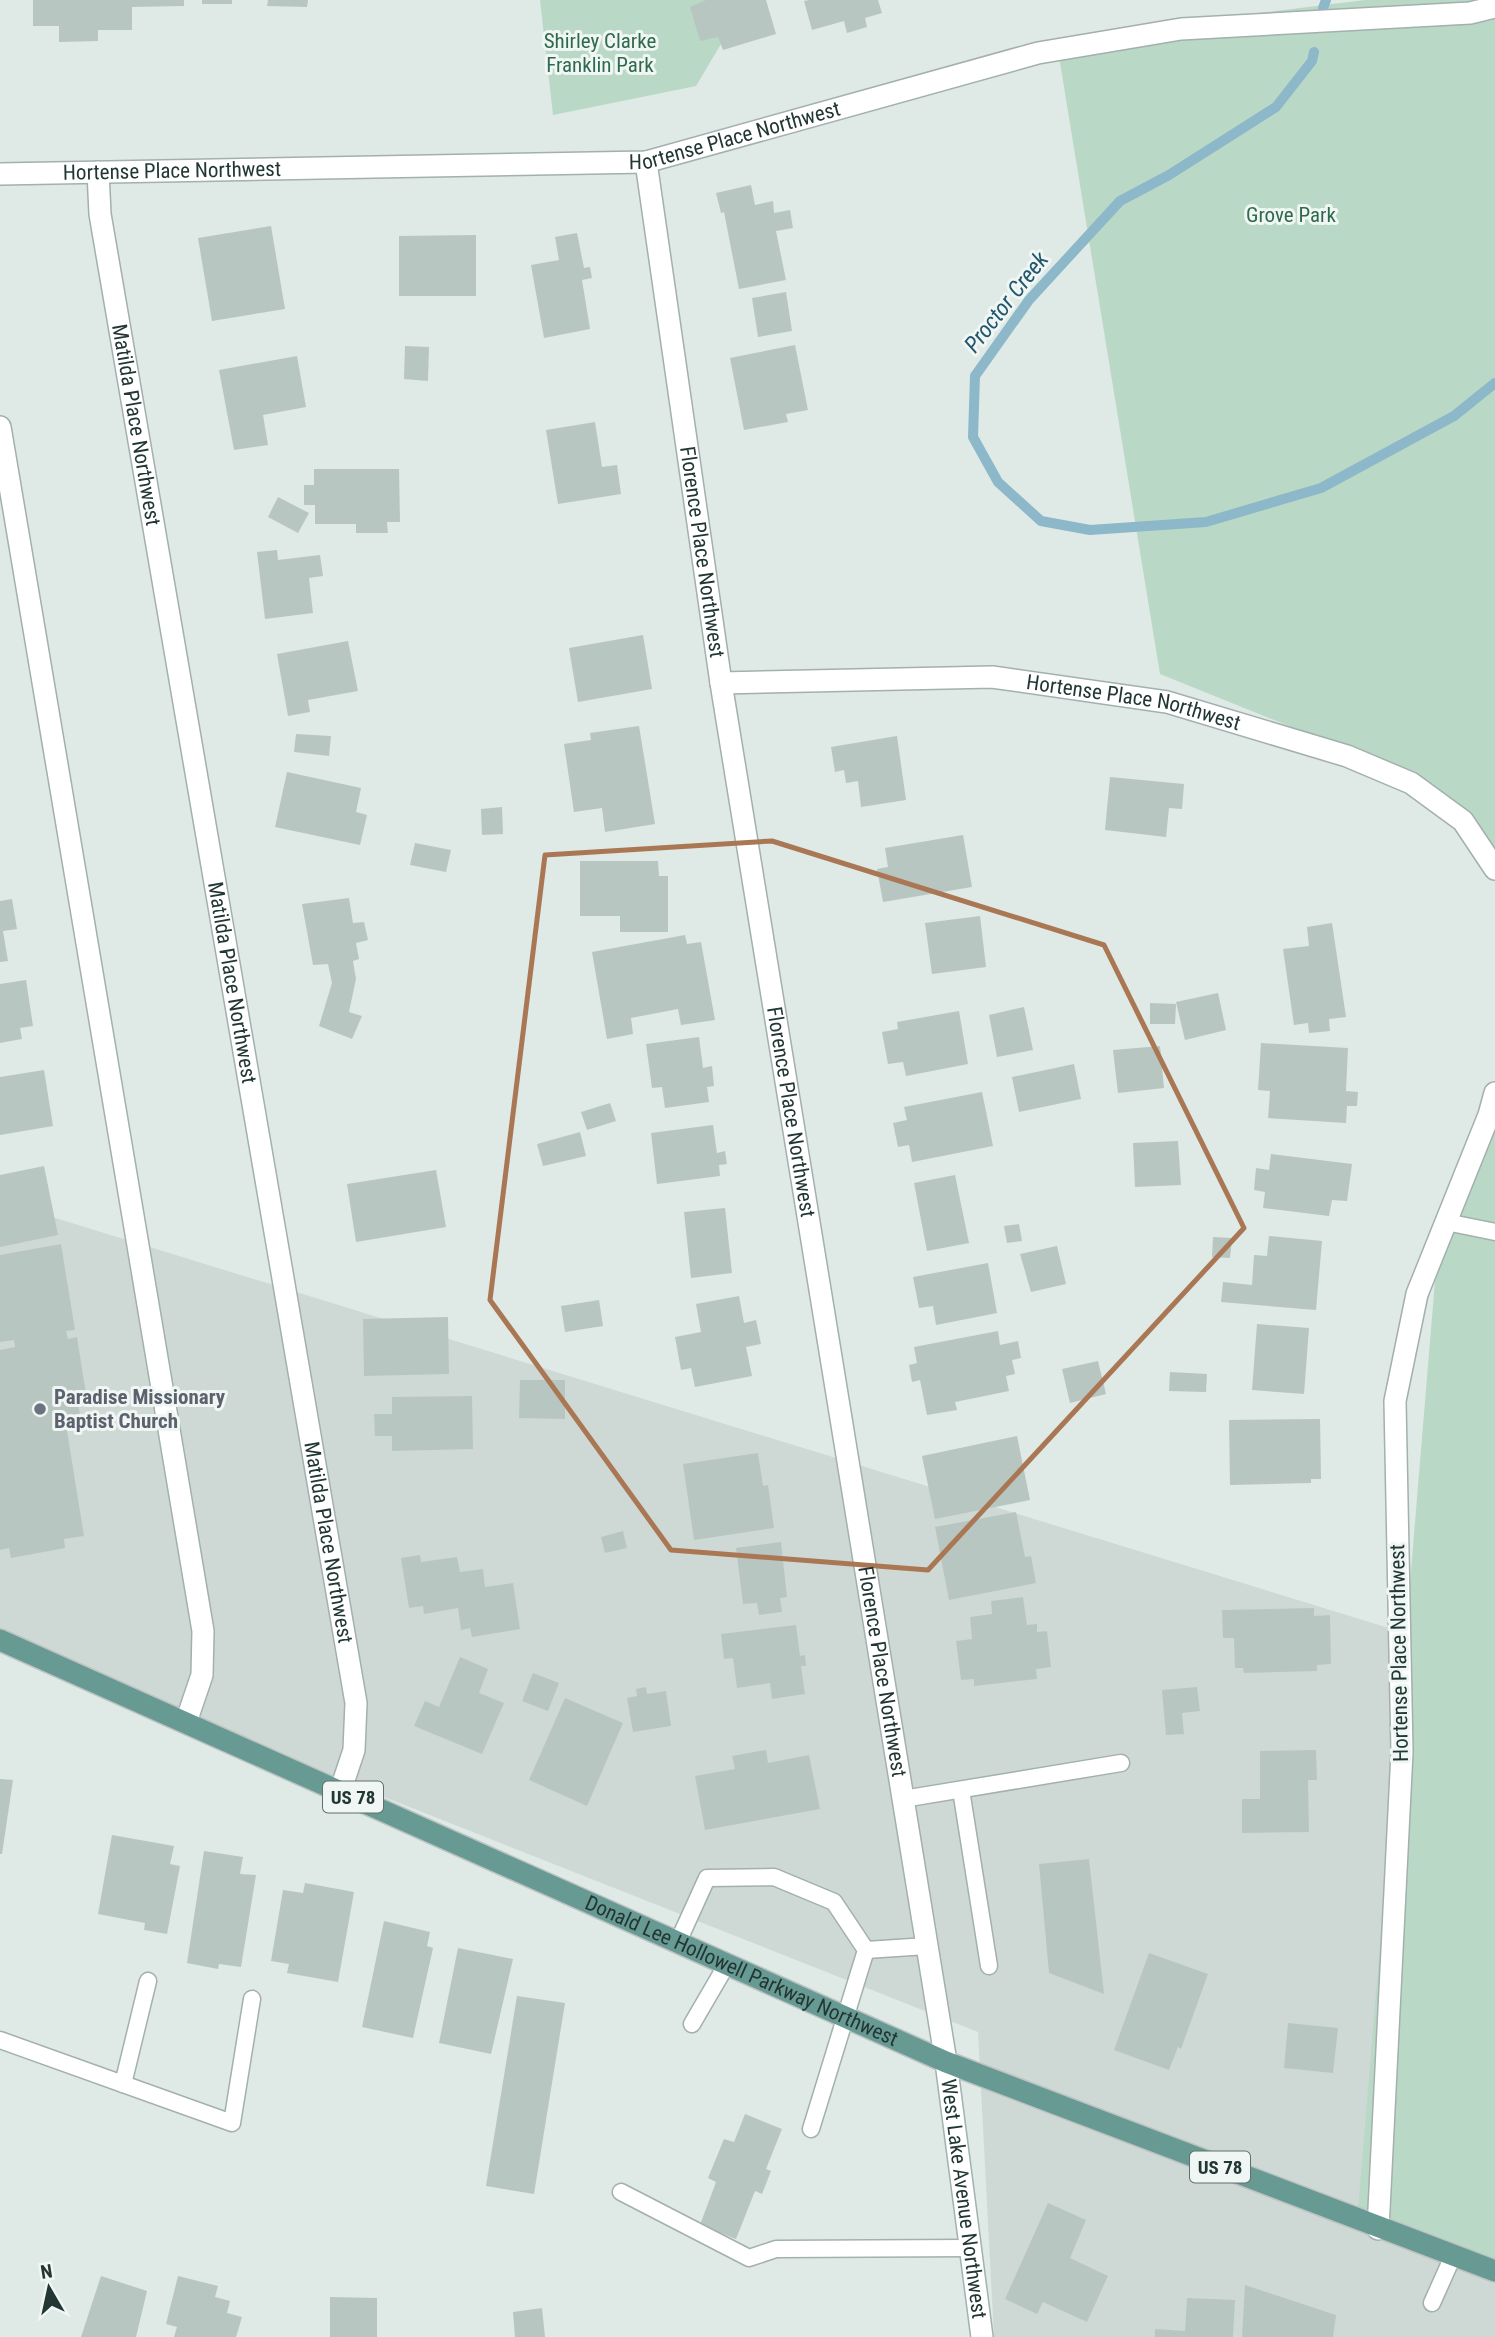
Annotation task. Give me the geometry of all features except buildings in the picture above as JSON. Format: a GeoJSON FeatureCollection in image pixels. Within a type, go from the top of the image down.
{"type":"FeatureCollection","features":[{"type":"Feature","properties":{"kind":"main road","name":"Donald Lee Hollowell Parkway Northwest"},"geometry":{"type":"LineString","coordinates":[[0,1640],[946,2062],[1378,2229],[1495,2271]]}},
{"type":"Feature","properties":{"kind":"street","name":"Hortense Place Northwest"},"geometry":{"type":"LineString","coordinates":[[0,173],[646,162],[1038,53],[1181,29],[1458,13],[1495,7]]}},
{"type":"Feature","properties":{"kind":"street","name":"Florence Place Northwest"},"geometry":{"type":"LineString","coordinates":[[646,162],[722,683],[946,2062]]}},
{"type":"Feature","properties":{"kind":"street","name":"Matilda Place Northwest"},"geometry":{"type":"LineString","coordinates":[[98,172],[103,228],[356,1703],[354,1750],[340,1791]]}},
{"type":"Feature","properties":{"kind":"street"},"geometry":{"type":"LineString","coordinates":[[0,427],[203,1632],[202,1675],[186,1722]]}},
{"type":"Feature","properties":{"kind":"street","name":"Hortense Place Northwest"},"geometry":{"type":"LineString","coordinates":[[722,683],[992,677],[1167,702],[1347,756],[1411,783],[1463,821],[1495,869]]}},
{"type":"Feature","properties":{"kind":"street","name":"Hortense Place Northwest"},"geometry":{"type":"LineString","coordinates":[[1378,2229],[1402,1752],[1395,1401],[1417,1294],[1495,1093]]}},
{"type":"Feature","properties":{"kind":"street","name":"West Lake Avenue Northwest"},"geometry":{"type":"LineString","coordinates":[[946,2062],[982,2337]]}},
{"type":"Feature","properties":{"kind":"lane"},"geometry":{"type":"LineString","coordinates":[[1446,1222],[1495,1232]]}},
{"type":"Feature","properties":{"kind":"lane"},"geometry":{"type":"LineString","coordinates":[[903,1799],[1121,1763]]}},
{"type":"Feature","properties":{"kind":"lane"},"geometry":{"type":"LineString","coordinates":[[961,1790],[989,1966]]}},
{"type":"Feature","properties":{"kind":"lane"},"geometry":{"type":"LineString","coordinates":[[678,1942],[707,1878],[774,1877],[834,1902],[866,1950]]}},
{"type":"Feature","properties":{"kind":"lane"},"geometry":{"type":"LineString","coordinates":[[866,1950],[927,1946]]}},
{"type":"Feature","properties":{"kind":"lane"},"geometry":{"type":"LineString","coordinates":[[811,2129],[866,1950]]}},
{"type":"Feature","properties":{"kind":"lane"},"geometry":{"type":"LineString","coordinates":[[692,2024],[727,1964]]}},
{"type":"Feature","properties":{"kind":"lane"},"geometry":{"type":"LineString","coordinates":[[124,2084],[148,1981]]}},
{"type":"Feature","properties":{"kind":"lane"},"geometry":{"type":"LineString","coordinates":[[0,2040],[232,2123],[252,1999]]}},
{"type":"Feature","properties":{"kind":"lane"},"geometry":{"type":"LineString","coordinates":[[621,2192],[749,2258],[776,2249],[970,2248]]}},
{"type":"Feature","properties":{"kind":"lane"},"geometry":{"type":"LineString","coordinates":[[1433,2303],[1453,2256]]}},
{"type":"Feature","properties":{"kind":"highlighted area"},"geometry":{"type":"Polygon","coordinates":[[[772,841],[1104,945],[1244,1228],[928,1570],[671,1550],[490,1300],[545,855],[772,841]]]}},
{"type":"Feature","properties":{"kind":"shaded area"},"geometry":{"type":"Polygon","coordinates":[[[0,1201],[1405,1633],[1495,2260],[1495,2337],[994,2337],[978,2032],[0,1645],[0,1201]]]}},
{"type":"Feature","properties":{"kind":"green space","name":"Shirley Clarke Franklin Park"},"geometry":{"type":"Polygon","coordinates":[[[540,0],[747,0],[696,86],[553,115],[540,0]]]}},
{"type":"Feature","properties":{"kind":"green space","name":"Grove Park"},"geometry":{"type":"Polygon","coordinates":[[[1365,0],[1495,0],[1495,864],[1428,782],[1160,674],[1056,38],[1365,0]]]}},
{"type":"Feature","properties":{"kind":"green space"},"geometry":{"type":"Polygon","coordinates":[[[1495,1107],[1495,2260],[1357,2222],[1435,1281],[1495,1107]]]}},
{"type":"Feature","properties":{"kind":"waterway","name":"Proctor Creek"},"geometry":{"type":"LineString","coordinates":[[1323,8],[1326,0]]}},
{"type":"Feature","properties":{"kind":"waterway","name":"Proctor Creek"},"geometry":{"type":"LineString","coordinates":[[1314,52],[1312,61],[1276,107],[1169,175],[1120,201],[1029,300],[975,376],[973,437],[998,482],[1041,521],[1090,530],[1206,522],[1321,488],[1454,416],[1495,383]]}},
{"type":"Feature","properties":{"kind":"place","name":"Paradise Missionary Baptist Church"},"geometry":{"type":"Point","coordinates":[40,1409]}}]}
